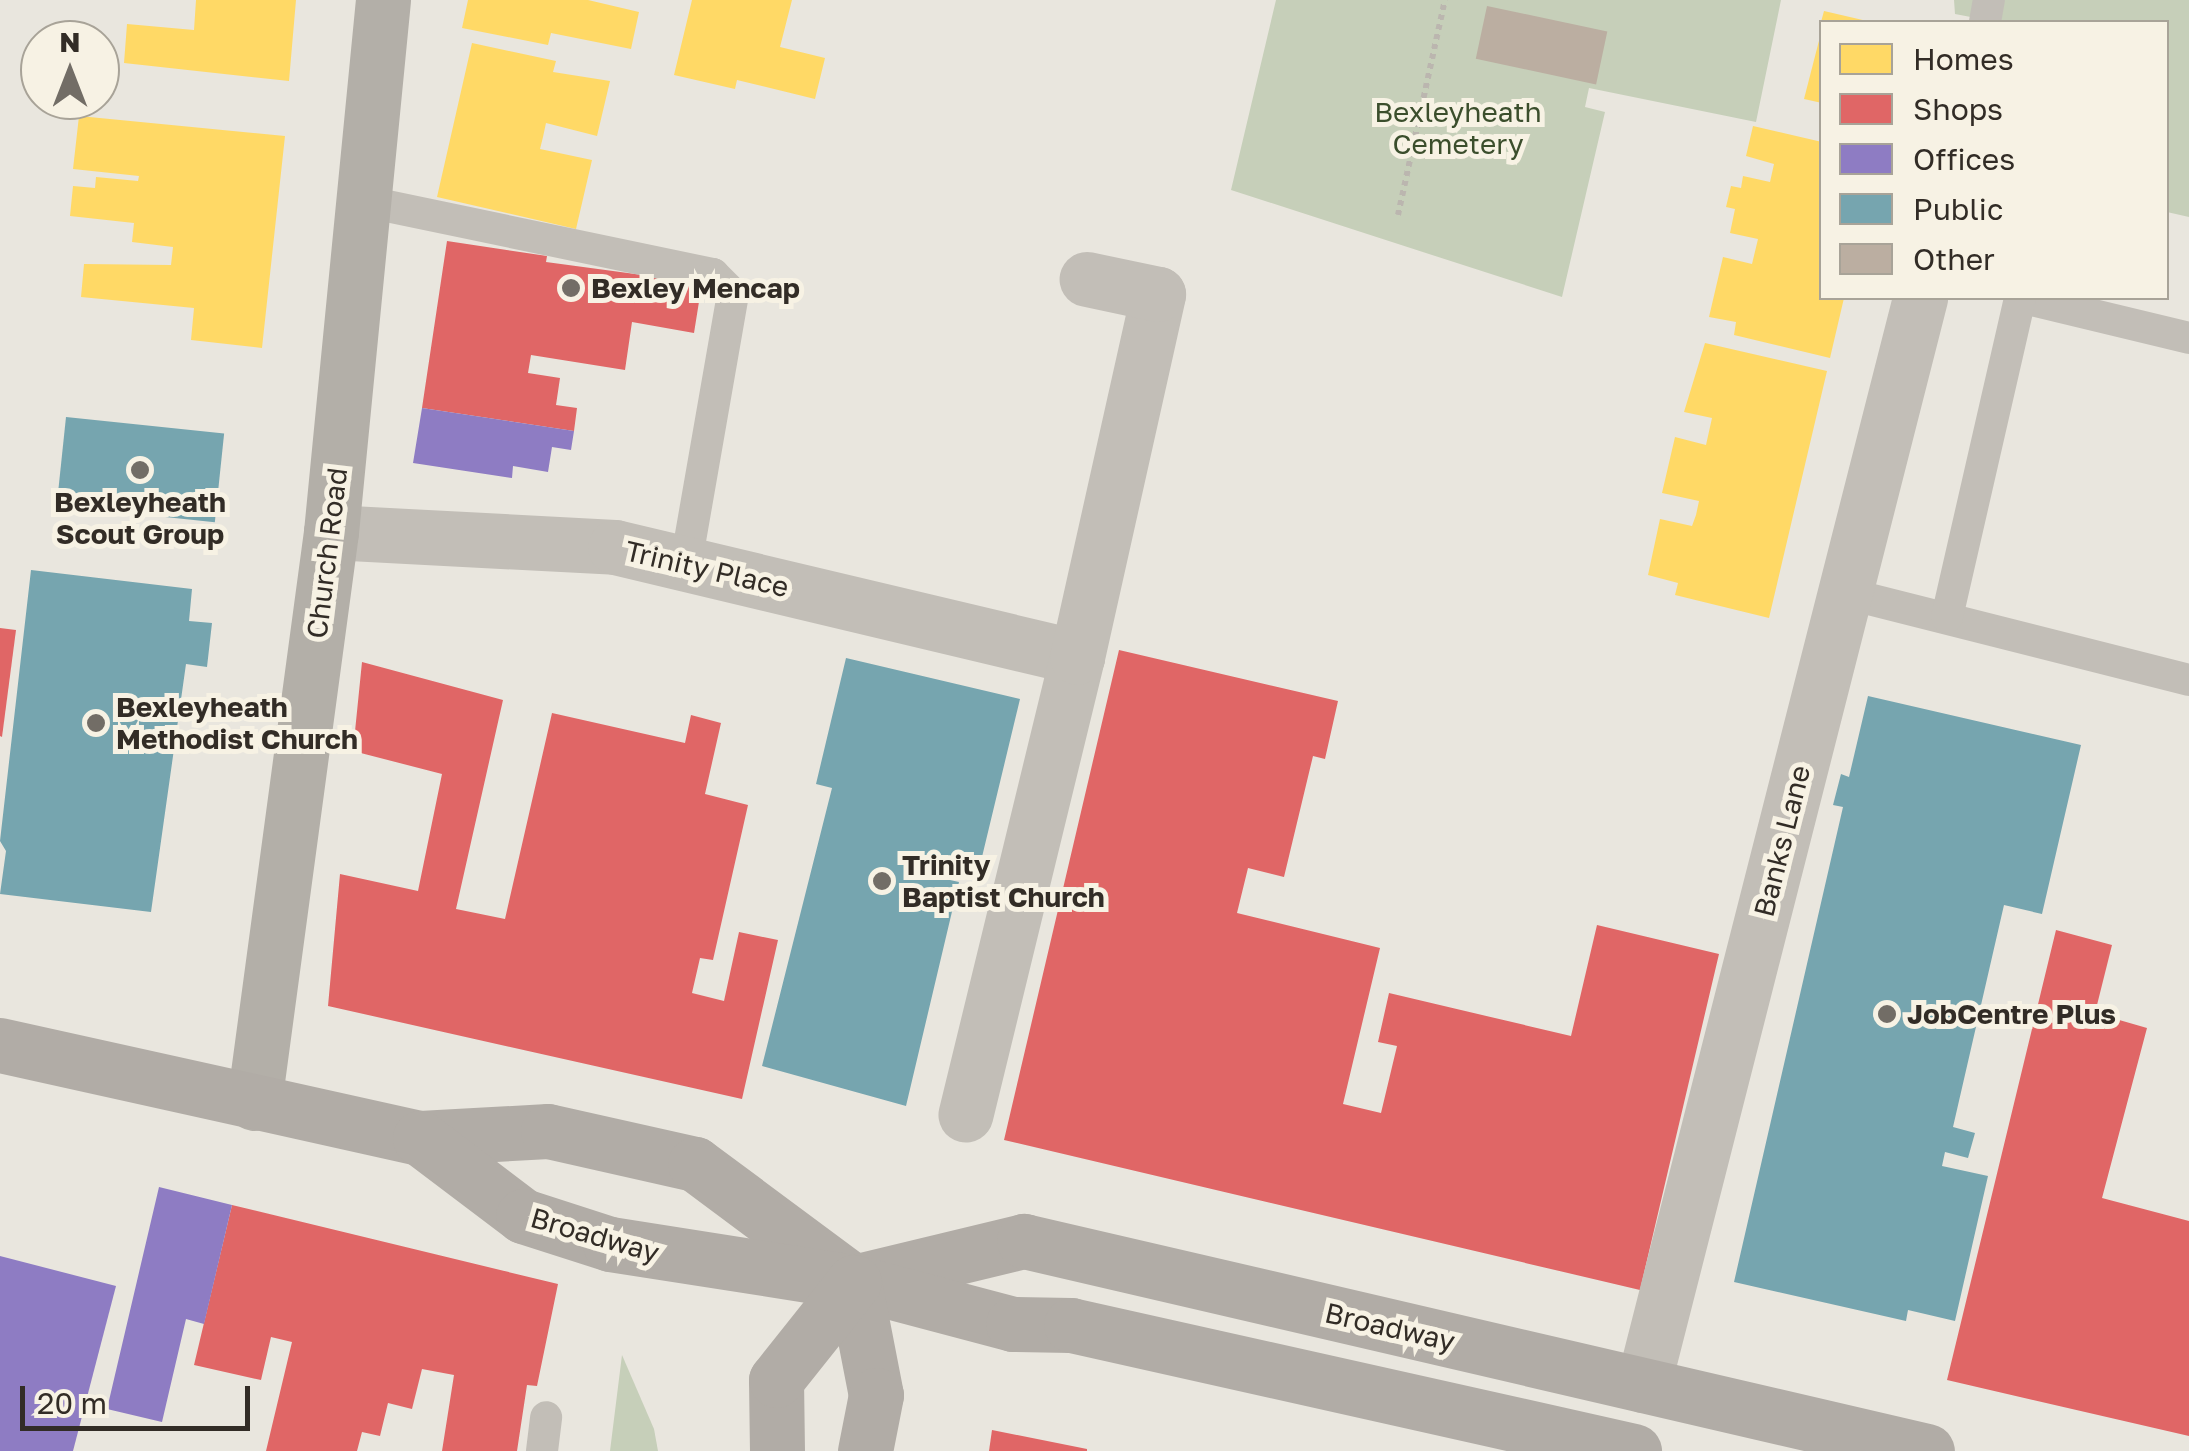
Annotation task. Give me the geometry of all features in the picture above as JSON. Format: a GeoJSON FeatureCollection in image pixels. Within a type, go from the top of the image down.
{"type":"FeatureCollection","features":[{"type":"Feature","properties":{"kind":"main road","name":"Broadway"},"geometry":{"type":"LineString","coordinates":[[0,1045],[420,1138],[548,1131],[695,1164],[854,1282]]}},
{"type":"Feature","properties":{"kind":"main road","name":"Broadway"},"geometry":{"type":"LineString","coordinates":[[420,1138],[523,1216],[674,1258],[854,1282],[1013,1324],[1070,1325],[1634,1451]]}},
{"type":"Feature","properties":{"kind":"main road","name":"Broadway"},"geometry":{"type":"LineString","coordinates":[[854,1282],[1024,1241],[1927,1451]]}},
{"type":"Feature","properties":{"kind":"main road"},"geometry":{"type":"LineString","coordinates":[[777,1451],[776,1380],[854,1282]]}},
{"type":"Feature","properties":{"kind":"main road"},"geometry":{"type":"LineString","coordinates":[[854,1282],[876,1396],[865,1451]]}},
{"type":"Feature","properties":{"kind":"street","name":"Church Road"},"geometry":{"type":"LineString","coordinates":[[254,1103],[331,532],[383,0]]}},
{"type":"Feature","properties":{"kind":"street"},"geometry":{"type":"LineString","coordinates":[[964,1115],[1077,656],[1158,294],[1087,279]]}},
{"type":"Feature","properties":{"kind":"street","name":"Banks Lane"},"geometry":{"type":"LineString","coordinates":[[1643,1385],[1919,300]]}},
{"type":"Feature","properties":{"kind":"street","name":"Trinity Place"},"geometry":{"type":"LineString","coordinates":[[331,532],[524,538],[616,547],[1077,656]]}},
{"type":"Feature","properties":{"kind":"lane"},"geometry":{"type":"LineString","coordinates":[[364,201],[713,274],[734,294],[686,564]]}},
{"type":"Feature","properties":{"kind":"lane"},"geometry":{"type":"LineString","coordinates":[[1948,617],[2021,300]]}},
{"type":"Feature","properties":{"kind":"lane"},"geometry":{"type":"LineString","coordinates":[[2029,300],[2189,338]]}},
{"type":"Feature","properties":{"kind":"lane"},"geometry":{"type":"LineString","coordinates":[[1846,593],[2189,680]]}},
{"type":"Feature","properties":{"kind":"lane"},"geometry":{"type":"LineString","coordinates":[[542,1451],[546,1417]]}},
{"type":"Feature","properties":{"kind":"path"},"geometry":{"type":"LineString","coordinates":[[1398,215],[1446,0]]}},
{"type":"Feature","properties":{"kind":"green space","name":"Bexleyheath Cemetery"},"geometry":{"type":"Polygon","coordinates":[[[1276,0],[1781,0],[1756,122],[1589,88],[1585,107],[1605,112],[1562,297],[1231,190],[1276,0]]]}},
{"type":"Feature","properties":{"kind":"green space"},"geometry":{"type":"Polygon","coordinates":[[[1954,0],[2189,0],[2189,217],[2169,212],[2169,20],[1986,20],[1955,14],[1954,0]]]}},
{"type":"Feature","properties":{"kind":"green space"},"geometry":{"type":"Polygon","coordinates":[[[622,1355],[654,1429],[658,1451],[610,1451],[622,1355]]]}},
{"type":"Feature","properties":{"kind":"building: Homes"},"geometry":{"type":"Polygon","coordinates":[[[196,0],[296,0],[289,81],[124,63],[127,24],[194,30],[196,0]]]}},
{"type":"Feature","properties":{"kind":"building: Homes"},"geometry":{"type":"Polygon","coordinates":[[[468,0],[588,0],[639,12],[631,49],[551,33],[548,45],[462,28],[468,0]]]}},
{"type":"Feature","properties":{"kind":"building: Homes"},"geometry":{"type":"Polygon","coordinates":[[[692,0],[792,0],[780,47],[825,58],[815,99],[737,80],[735,89],[674,75],[692,0]]]}},
{"type":"Feature","properties":{"kind":"building: Homes"},"geometry":{"type":"Polygon","coordinates":[[[1824,11],[1863,20],[1822,20],[1824,11]]]}},
{"type":"Feature","properties":{"kind":"building: Homes"},"geometry":{"type":"Polygon","coordinates":[[[1819,41],[1819,102],[1804,99],[1819,41]]]}},
{"type":"Feature","properties":{"kind":"building: Homes"},"geometry":{"type":"Polygon","coordinates":[[[472,43],[556,61],[553,72],[610,81],[597,136],[546,123],[540,149],[592,160],[576,229],[437,197],[472,43]]]}},
{"type":"Feature","properties":{"kind":"building: Homes"},"geometry":{"type":"Polygon","coordinates":[[[79,120],[120,120],[285,136],[262,348],[191,340],[194,308],[81,297],[84,264],[171,265],[173,247],[132,242],[134,223],[70,216],[73,186],[95,188],[96,177],[138,181],[139,176],[73,169],[79,120]]]}},
{"type":"Feature","properties":{"kind":"building: Homes"},"geometry":{"type":"Polygon","coordinates":[[[1753,126],[1819,141],[1819,300],[1844,300],[1830,358],[1734,335],[1736,322],[1709,317],[1723,257],[1752,264],[1758,239],[1730,233],[1735,209],[1726,207],[1731,186],[1741,188],[1743,176],[1770,182],[1774,164],[1746,156],[1753,126]]]}},
{"type":"Feature","properties":{"kind":"building: Homes"},"geometry":{"type":"Polygon","coordinates":[[[1705,343],[1827,371],[1769,618],[1675,595],[1678,583],[1648,575],[1660,519],[1692,526],[1696,515],[1699,501],[1662,493],[1675,437],[1706,445],[1712,418],[1684,412],[1705,343]]]}},
{"type":"Feature","properties":{"kind":"building: Shops"},"geometry":{"type":"Polygon","coordinates":[[[447,241],[547,256],[546,262],[702,283],[694,333],[632,322],[625,370],[531,355],[528,373],[560,378],[556,405],[577,408],[574,431],[422,408],[447,241]]]}},
{"type":"Feature","properties":{"kind":"building: Shops"},"geometry":{"type":"Polygon","coordinates":[[[0,628],[16,630],[2,737],[0,736],[0,628]]]}},
{"type":"Feature","properties":{"kind":"building: Shops"},"geometry":{"type":"Polygon","coordinates":[[[1119,650],[1338,701],[1325,759],[1313,756],[1284,877],[1248,868],[1237,913],[1380,948],[1343,1104],[1381,1113],[1397,1046],[1378,1042],[1389,993],[1571,1036],[1597,925],[1719,954],[1640,1290],[1004,1140],[1119,650]]]}},
{"type":"Feature","properties":{"kind":"building: Shops"},"geometry":{"type":"Polygon","coordinates":[[[362,662],[503,700],[456,909],[505,919],[552,713],[685,743],[691,715],[721,723],[705,794],[748,805],[713,960],[700,958],[692,993],[724,1001],[739,932],[778,940],[742,1099],[328,1006],[340,874],[418,891],[442,774],[353,751],[362,662]]]}},
{"type":"Feature","properties":{"kind":"building: Shops"},"geometry":{"type":"Polygon","coordinates":[[[2056,930],[2112,945],[2095,1013],[2147,1028],[2102,1198],[2189,1221],[2189,1436],[1947,1380],[2056,930]]]}},
{"type":"Feature","properties":{"kind":"building: Shops"},"geometry":{"type":"Polygon","coordinates":[[[232,1205],[558,1284],[537,1386],[527,1385],[517,1451],[442,1451],[454,1375],[422,1369],[412,1409],[388,1403],[380,1436],[362,1432],[357,1451],[266,1451],[292,1342],[271,1337],[261,1380],[194,1365],[232,1205]]]}},
{"type":"Feature","properties":{"kind":"building: Shops"},"geometry":{"type":"Polygon","coordinates":[[[992,1430],[1087,1449],[1087,1451],[989,1451],[992,1430]]]}},
{"type":"Feature","properties":{"kind":"building: Offices"},"geometry":{"type":"Polygon","coordinates":[[[422,408],[574,431],[571,450],[552,447],[548,472],[513,466],[512,478],[413,463],[422,408]]]}},
{"type":"Feature","properties":{"kind":"building: Offices"},"geometry":{"type":"Polygon","coordinates":[[[159,1187],[232,1205],[204,1324],[186,1319],[162,1422],[107,1409],[159,1187]]]}},
{"type":"Feature","properties":{"kind":"building: Offices"},"geometry":{"type":"Polygon","coordinates":[[[0,1256],[116,1286],[73,1451],[0,1451],[0,1256]]]}},
{"type":"Feature","properties":{"kind":"building: Public","name":"Bexleyheath Scout Group"},"geometry":{"type":"Polygon","coordinates":[[[66,417],[224,434],[215,522],[57,506],[66,417]]]}},
{"type":"Feature","properties":{"kind":"building: Public","name":"Bexleyheath Methodist Church"},"geometry":{"type":"Polygon","coordinates":[[[31,570],[192,589],[189,621],[212,623],[207,667],[186,664],[151,912],[0,894],[6,851],[0,841],[31,570]]]}},
{"type":"Feature","properties":{"kind":"building: Public","name":"Trinity Baptist Church"},"geometry":{"type":"Polygon","coordinates":[[[846,658],[1020,699],[982,857],[957,852],[950,880],[959,882],[906,1106],[762,1066],[832,788],[816,784],[846,658]]]}},
{"type":"Feature","properties":{"kind":"building: Public","name":"JobCentre Plus"},"geometry":{"type":"Polygon","coordinates":[[[1868,696],[2081,745],[2042,914],[2004,905],[1953,1127],[1975,1133],[1968,1158],[1945,1152],[1942,1166],[1988,1176],[1955,1321],[1908,1310],[1906,1321],[1734,1282],[1843,807],[1833,805],[1841,774],[1849,777],[1868,696]]]}},
{"type":"Feature","properties":{"kind":"building: Other"},"geometry":{"type":"Polygon","coordinates":[[[1487,6],[1607,32],[1596,84],[1476,59],[1487,6]]]}},
{"type":"Feature","properties":{"kind":"place","name":"Bexley Mencap"},"geometry":{"type":"Point","coordinates":[571,288]}},
{"type":"Feature","properties":{"kind":"place","name":"Bexleyheath Scout Group"},"geometry":{"type":"Point","coordinates":[140,470]}},
{"type":"Feature","properties":{"kind":"place","name":"Bexleyheath Methodist Church"},"geometry":{"type":"Point","coordinates":[96,723]}},
{"type":"Feature","properties":{"kind":"place","name":"Trinity Baptist Church"},"geometry":{"type":"Point","coordinates":[882,881]}},
{"type":"Feature","properties":{"kind":"place","name":"JobCentre Plus"},"geometry":{"type":"Point","coordinates":[1887,1014]}}]}
